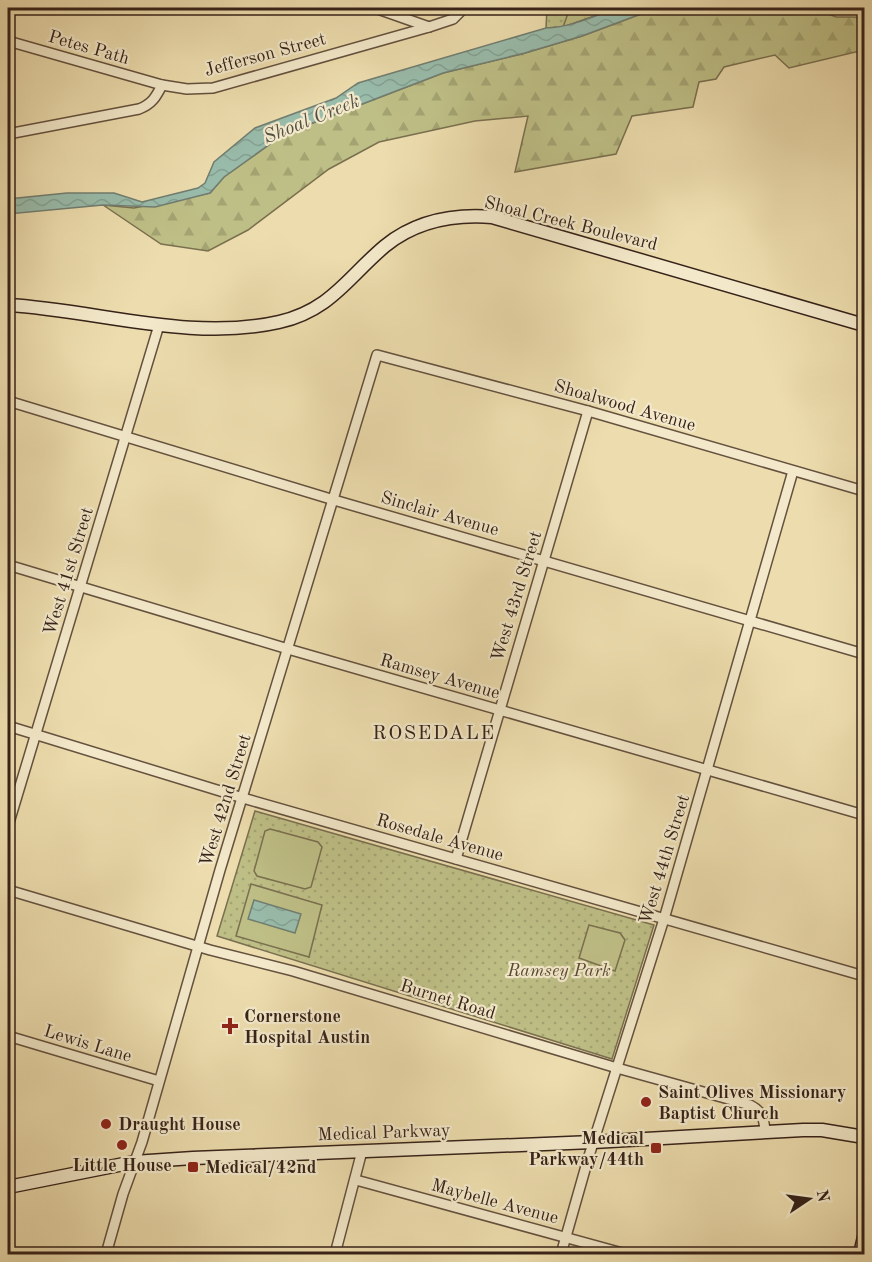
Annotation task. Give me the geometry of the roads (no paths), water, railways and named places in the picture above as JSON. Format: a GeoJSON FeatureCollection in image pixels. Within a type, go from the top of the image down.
{"type":"FeatureCollection","features":[{"type":"Feature","properties":{"kind":"street"},"geometry":{"type":"LineString","coordinates":[[375,8],[429,27]]}},
{"type":"Feature","properties":{"kind":"street","name":"Jefferson Street"},"geometry":{"type":"LineString","coordinates":[[162,85],[213,88],[429,27],[453,19],[464,8]]}},
{"type":"Feature","properties":{"kind":"street","name":"Petes Path"},"geometry":{"type":"LineString","coordinates":[[8,41],[162,85]]}},
{"type":"Feature","properties":{"kind":"street"},"geometry":{"type":"LineString","coordinates":[[8,134],[139,109],[149,105],[155,99],[162,85]]}},
{"type":"Feature","properties":{"kind":"street","name":"Shoal Creek Boulevard"},"geometry":{"type":"LineString","coordinates":[[8,304],[159,325],[234,328],[259,325],[288,319],[309,311],[336,295],[385,246],[410,230],[425,223],[453,217],[476,216],[569,238],[864,324]]}},
{"type":"Feature","properties":{"kind":"street","name":"West 41st Street"},"geometry":{"type":"LineString","coordinates":[[8,826],[159,325]]}},
{"type":"Feature","properties":{"kind":"street","name":"Shoalwood Avenue"},"geometry":{"type":"LineString","coordinates":[[376,354],[588,411],[864,491]]}},
{"type":"Feature","properties":{"kind":"street","name":"West 42nd Street"},"geometry":{"type":"LineString","coordinates":[[106,1254],[376,354]]}},
{"type":"Feature","properties":{"kind":"street","name":"Sinclair Avenue"},"geometry":{"type":"LineString","coordinates":[[8,401],[334,500],[864,654]]}},
{"type":"Feature","properties":{"kind":"street","name":"West 43rd Street"},"geometry":{"type":"LineString","coordinates":[[456,859],[498,710],[588,411]]}},
{"type":"Feature","properties":{"kind":"street","name":"West 44th Street"},"geometry":{"type":"LineString","coordinates":[[561,1254],[593,1142],[664,919],[793,471]]}},
{"type":"Feature","properties":{"kind":"street","name":"Ramsey Avenue"},"geometry":{"type":"LineString","coordinates":[[8,565],[288,649],[864,815]]}},
{"type":"Feature","properties":{"kind":"street","name":"Rosedale Avenue"},"geometry":{"type":"LineString","coordinates":[[8,726],[243,798],[864,976]]}},
{"type":"Feature","properties":{"kind":"street","name":"Burnet Road"},"geometry":{"type":"LineString","coordinates":[[8,890],[750,1105],[759,1110],[764,1119],[765,1131]]}},
{"type":"Feature","properties":{"kind":"street","name":"Lewis Lane"},"geometry":{"type":"LineString","coordinates":[[8,1036],[159,1081]]}},
{"type":"Feature","properties":{"kind":"street"},"geometry":{"type":"LineString","coordinates":[[765,1131],[822,1130],[864,1137]]}},
{"type":"Feature","properties":{"kind":"street","name":"Medical Parkway"},"geometry":{"type":"LineString","coordinates":[[8,1187],[135,1162],[593,1142],[765,1131]]}},
{"type":"Feature","properties":{"kind":"street"},"geometry":{"type":"LineString","coordinates":[[335,1254],[362,1151]]}},
{"type":"Feature","properties":{"kind":"street","name":"Maybelle Avenue"},"geometry":{"type":"LineString","coordinates":[[356,1180],[626,1254]]}},
{"type":"Feature","properties":{"kind":"street"},"geometry":{"type":"LineString","coordinates":[[860,1254],[864,1237]]}},
{"type":"Feature","properties":{"kind":"water","name":"Shoal Creek"},"geometry":{"type":"Polygon","coordinates":[[[617,8],[657,8],[582,36],[443,73],[284,134],[224,177],[210,193],[155,207],[103,205],[8,214],[8,199],[67,193],[114,193],[142,202],[198,188],[205,183],[214,162],[255,128],[336,98],[358,83],[546,28],[574,23],[617,8]]]}},
{"type":"Feature","properties":{"kind":"water"},"geometry":{"type":"Polygon","coordinates":[[[254,900],[301,914],[295,933],[248,919],[254,900]]]}},
{"type":"Feature","properties":{"kind":"place","name":"Cornerstone Hospital Austin"},"geometry":{"type":"Point","coordinates":[230,1026]}},
{"type":"Feature","properties":{"kind":"place","name":"Saint Olives Missionary Baptist Church"},"geometry":{"type":"Point","coordinates":[646,1102]}},
{"type":"Feature","properties":{"kind":"place","name":"Draught House"},"geometry":{"type":"Point","coordinates":[106,1124]}},
{"type":"Feature","properties":{"kind":"place","name":"Little House"},"geometry":{"type":"Point","coordinates":[122,1145]}},
{"type":"Feature","properties":{"kind":"place","name":"Medical Parkway/44th"},"geometry":{"type":"Point","coordinates":[656,1148]}},
{"type":"Feature","properties":{"kind":"place","name":"Medical/42nd"},"geometry":{"type":"Point","coordinates":[193,1167]}},
{"type":"Feature","properties":{"kind":"district","name":"ROSEDALE"},"geometry":{"type":"Point","coordinates":[434,732]}},
{"type":"Feature","properties":{"kind":"park label","name":"Ramsey Park"},"geometry":{"type":"Point","coordinates":[559,970]}}]}
